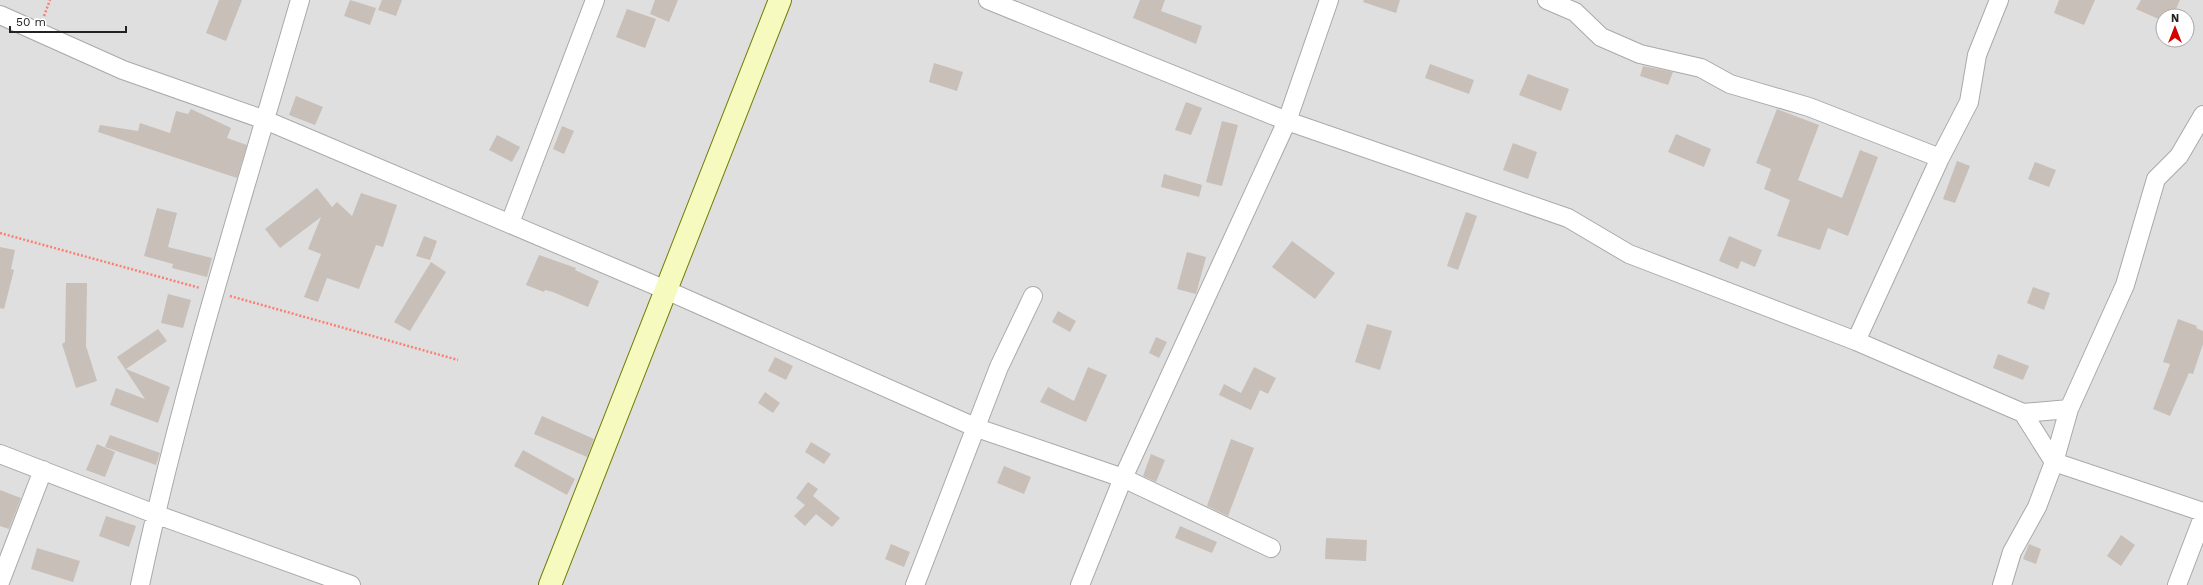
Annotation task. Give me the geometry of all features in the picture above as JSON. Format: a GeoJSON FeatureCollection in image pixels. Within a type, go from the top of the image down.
{"type":"FeatureCollection","features":[{"type":"Feature","properties":{"kind":"street"},"geometry":{"type":"LineString","coordinates":[[140,585],[155,514],[215,292],[300,0]]}},
{"type":"Feature","properties":{"kind":"street"},"geometry":{"type":"LineString","coordinates":[[510,224],[595,0]]}},
{"type":"Feature","properties":{"kind":"street"},"geometry":{"type":"LineString","coordinates":[[550,585],[780,0]]}},
{"type":"Feature","properties":{"kind":"street"},"geometry":{"type":"LineString","coordinates":[[988,0],[1287,121],[1568,218],[1629,254],[1856,341],[2023,413],[2069,409]]}},
{"type":"Feature","properties":{"kind":"street"},"geometry":{"type":"LineString","coordinates":[[1080,585],[1123,478],[1287,121],[1329,0]]}},
{"type":"Feature","properties":{"kind":"street"},"geometry":{"type":"LineString","coordinates":[[1547,0],[1575,12],[1601,37],[1640,54],[1701,68],[1730,84],[1809,107],[1940,158]]}},
{"type":"Feature","properties":{"kind":"street"},"geometry":{"type":"LineString","coordinates":[[1856,341],[1940,158],[1969,102],[1977,55],[1999,0]]}},
{"type":"Feature","properties":{"kind":"street"},"geometry":{"type":"LineString","coordinates":[[0,15],[123,70],[265,120],[666,290],[977,428],[1123,478],[1271,548]]}},
{"type":"Feature","properties":{"kind":"street"},"geometry":{"type":"LineString","coordinates":[[2002,585],[2012,552],[2037,507],[2054,462],[2069,409],[2125,285],[2156,179],[2179,156],[2203,116]]}},
{"type":"Feature","properties":{"kind":"street"},"geometry":{"type":"LineString","coordinates":[[915,585],[999,368],[1033,296]]}},
{"type":"Feature","properties":{"kind":"street"},"geometry":{"type":"LineString","coordinates":[[2023,413],[2054,462],[2203,512]]}},
{"type":"Feature","properties":{"kind":"street"},"geometry":{"type":"LineString","coordinates":[[0,454],[155,514],[351,585]]}},
{"type":"Feature","properties":{"kind":"street"},"geometry":{"type":"LineString","coordinates":[[0,582],[43,470]]}},
{"type":"Feature","properties":{"kind":"street"},"geometry":{"type":"LineString","coordinates":[[2177,585],[2203,517]]}},
{"type":"Feature","properties":{"kind":"shaded area"},"geometry":{"type":"Polygon","coordinates":[[[0,0],[2203,0],[2203,585],[0,585],[0,0]]]}},
{"type":"Feature","properties":{"kind":"building"},"geometry":{"type":"Polygon","coordinates":[[[219,0],[242,0],[226,41],[206,33],[219,0]]]}},
{"type":"Feature","properties":{"kind":"building"},"geometry":{"type":"Polygon","coordinates":[[[350,0],[376,8],[370,25],[344,16],[350,0]]]}},
{"type":"Feature","properties":{"kind":"building"},"geometry":{"type":"Polygon","coordinates":[[[382,0],[402,0],[396,16],[378,10],[382,0]]]}},
{"type":"Feature","properties":{"kind":"building"},"geometry":{"type":"Polygon","coordinates":[[[655,0],[678,0],[669,22],[650,14],[655,0]]]}},
{"type":"Feature","properties":{"kind":"building"},"geometry":{"type":"Polygon","coordinates":[[[1140,0],[1165,0],[1161,11],[1202,26],[1196,44],[1133,18],[1140,0]]]}},
{"type":"Feature","properties":{"kind":"building"},"geometry":{"type":"Polygon","coordinates":[[[1364,0],[1400,0],[1396,13],[1363,2],[1364,0]]]}},
{"type":"Feature","properties":{"kind":"building"},"geometry":{"type":"Polygon","coordinates":[[[2059,0],[2095,0],[2084,25],[2054,13],[2059,0]]]}},
{"type":"Feature","properties":{"kind":"building"},"geometry":{"type":"Polygon","coordinates":[[[2141,0],[2180,0],[2176,8],[2155,8],[2155,17],[2136,9],[2141,0]]]}},
{"type":"Feature","properties":{"kind":"building"},"geometry":{"type":"Polygon","coordinates":[[[627,9],[656,19],[645,48],[616,37],[627,9]]]}},
{"type":"Feature","properties":{"kind":"building"},"geometry":{"type":"Polygon","coordinates":[[[934,63],[963,72],[957,91],[929,82],[934,63]]]}},
{"type":"Feature","properties":{"kind":"building"},"geometry":{"type":"Polygon","coordinates":[[[1430,64],[1474,80],[1469,94],[1425,78],[1430,64]]]}},
{"type":"Feature","properties":{"kind":"building"},"geometry":{"type":"Polygon","coordinates":[[[1643,66],[1673,72],[1668,85],[1640,76],[1643,66]]]}},
{"type":"Feature","properties":{"kind":"building"},"geometry":{"type":"Polygon","coordinates":[[[1528,74],[1569,89],[1561,111],[1519,95],[1528,74]]]}},
{"type":"Feature","properties":{"kind":"building"},"geometry":{"type":"Polygon","coordinates":[[[296,96],[323,107],[315,125],[289,115],[296,96]]]}},
{"type":"Feature","properties":{"kind":"building"},"geometry":{"type":"Polygon","coordinates":[[[1186,102],[1202,108],[1191,135],[1175,130],[1186,102]]]}},
{"type":"Feature","properties":{"kind":"building"},"geometry":{"type":"Polygon","coordinates":[[[191,109],[231,128],[227,138],[247,145],[237,178],[98,132],[100,125],[138,131],[140,123],[170,133],[176,111],[188,114],[191,109]]]}},
{"type":"Feature","properties":{"kind":"building"},"geometry":{"type":"Polygon","coordinates":[[[1777,109],[1819,125],[1798,180],[1842,198],[1860,150],[1878,157],[1848,236],[1828,228],[1820,250],[1777,236],[1790,200],[1764,189],[1771,169],[1756,163],[1777,109]]]}},
{"type":"Feature","properties":{"kind":"building"},"geometry":{"type":"Polygon","coordinates":[[[1222,121],[1238,125],[1222,186],[1206,182],[1222,121]]]}},
{"type":"Feature","properties":{"kind":"building"},"geometry":{"type":"Polygon","coordinates":[[[562,126],[574,131],[564,154],[553,149],[562,126]]]}},
{"type":"Feature","properties":{"kind":"building"},"geometry":{"type":"Polygon","coordinates":[[[1676,134],[1711,149],[1704,167],[1668,152],[1676,134]]]}},
{"type":"Feature","properties":{"kind":"building"},"geometry":{"type":"Polygon","coordinates":[[[497,135],[520,147],[512,162],[489,150],[497,135]]]}},
{"type":"Feature","properties":{"kind":"building"},"geometry":{"type":"Polygon","coordinates":[[[1513,143],[1537,152],[1528,179],[1503,170],[1513,143]]]}},
{"type":"Feature","properties":{"kind":"building"},"geometry":{"type":"Polygon","coordinates":[[[1957,161],[1970,166],[1955,203],[1943,199],[1957,161]]]}},
{"type":"Feature","properties":{"kind":"building"},"geometry":{"type":"Polygon","coordinates":[[[2035,162],[2056,170],[2049,187],[2028,179],[2035,162]]]}},
{"type":"Feature","properties":{"kind":"building"},"geometry":{"type":"Polygon","coordinates":[[[1164,174],[1202,185],[1199,197],[1161,187],[1164,174]]]}},
{"type":"Feature","properties":{"kind":"building"},"geometry":{"type":"Polygon","coordinates":[[[317,188],[332,207],[337,202],[352,216],[361,193],[397,205],[383,247],[376,245],[359,289],[327,278],[318,302],[304,297],[321,254],[308,249],[321,217],[280,248],[265,229],[317,188]]]}},
{"type":"Feature","properties":{"kind":"building"},"geometry":{"type":"Polygon","coordinates":[[[157,208],[177,213],[168,247],[212,258],[207,277],[172,268],[173,264],[144,256],[157,208]]]}},
{"type":"Feature","properties":{"kind":"building"},"geometry":{"type":"Polygon","coordinates":[[[1466,212],[1477,216],[1458,270],[1447,266],[1466,212]]]}},
{"type":"Feature","properties":{"kind":"building"},"geometry":{"type":"Polygon","coordinates":[[[424,236],[437,241],[430,260],[416,256],[424,236]]]}},
{"type":"Feature","properties":{"kind":"building"},"geometry":{"type":"Polygon","coordinates":[[[1729,236],[1762,250],[1755,267],[1741,261],[1738,269],[1719,261],[1729,236]]]}},
{"type":"Feature","properties":{"kind":"building"},"geometry":{"type":"Polygon","coordinates":[[[1292,241],[1335,273],[1315,299],[1272,267],[1292,241]]]}},
{"type":"Feature","properties":{"kind":"building"},"geometry":{"type":"Polygon","coordinates":[[[0,247],[15,250],[11,269],[14,270],[4,309],[0,308],[0,247]]]}},
{"type":"Feature","properties":{"kind":"building"},"geometry":{"type":"Polygon","coordinates":[[[1187,252],[1206,257],[1196,294],[1177,289],[1187,252]]]}},
{"type":"Feature","properties":{"kind":"building"},"geometry":{"type":"Polygon","coordinates":[[[539,255],[576,268],[575,270],[599,281],[588,307],[553,292],[545,290],[544,292],[526,285],[539,255]]]}},
{"type":"Feature","properties":{"kind":"building"},"geometry":{"type":"Polygon","coordinates":[[[431,262],[446,272],[410,331],[394,322],[431,262]]]}},
{"type":"Feature","properties":{"kind":"building"},"geometry":{"type":"Polygon","coordinates":[[[66,283],[87,283],[86,346],[97,381],[76,388],[62,344],[65,342],[66,283]]]}},
{"type":"Feature","properties":{"kind":"building"},"geometry":{"type":"Polygon","coordinates":[[[2033,287],[2050,293],[2044,310],[2027,303],[2033,287]]]}},
{"type":"Feature","properties":{"kind":"building"},"geometry":{"type":"Polygon","coordinates":[[[168,294],[191,300],[183,328],[161,323],[168,294]]]}},
{"type":"Feature","properties":{"kind":"building"},"geometry":{"type":"Polygon","coordinates":[[[1058,311],[1076,321],[1070,332],[1052,322],[1058,311]]]}},
{"type":"Feature","properties":{"kind":"building"},"geometry":{"type":"Polygon","coordinates":[[[2178,319],[2197,326],[2196,328],[2203,331],[2203,344],[2193,374],[2189,373],[2170,416],[2153,409],[2170,364],[2163,362],[2178,319]]]}},
{"type":"Feature","properties":{"kind":"building"},"geometry":{"type":"Polygon","coordinates":[[[1367,324],[1392,331],[1380,370],[1355,362],[1367,324]]]}},
{"type":"Feature","properties":{"kind":"building"},"geometry":{"type":"Polygon","coordinates":[[[158,329],[167,341],[126,369],[170,387],[158,423],[110,405],[116,388],[145,399],[117,357],[158,329]]]}},
{"type":"Feature","properties":{"kind":"building"},"geometry":{"type":"Polygon","coordinates":[[[1156,337],[1167,342],[1159,358],[1149,353],[1156,337]]]}},
{"type":"Feature","properties":{"kind":"building"},"geometry":{"type":"Polygon","coordinates":[[[1998,354],[2029,366],[2023,380],[1993,368],[1998,354]]]}},
{"type":"Feature","properties":{"kind":"building"},"geometry":{"type":"Polygon","coordinates":[[[775,357],[793,366],[786,380],[768,371],[775,357]]]}},
{"type":"Feature","properties":{"kind":"building"},"geometry":{"type":"Polygon","coordinates":[[[1088,367],[1107,375],[1086,422],[1040,402],[1048,387],[1074,401],[1088,367]]]}},
{"type":"Feature","properties":{"kind":"building"},"geometry":{"type":"Polygon","coordinates":[[[1254,367],[1276,378],[1268,394],[1260,390],[1251,410],[1219,395],[1224,384],[1241,393],[1254,367]]]}},
{"type":"Feature","properties":{"kind":"building"},"geometry":{"type":"Polygon","coordinates":[[[765,392],[780,403],[773,413],[758,403],[765,392]]]}},
{"type":"Feature","properties":{"kind":"building"},"geometry":{"type":"Polygon","coordinates":[[[542,416],[594,439],[587,457],[534,434],[542,416]]]}},
{"type":"Feature","properties":{"kind":"building"},"geometry":{"type":"Polygon","coordinates":[[[110,435],[160,453],[156,465],[105,447],[110,435]]]}},
{"type":"Feature","properties":{"kind":"building"},"geometry":{"type":"Polygon","coordinates":[[[1231,439],[1254,448],[1228,516],[1207,506],[1231,439]]]}},
{"type":"Feature","properties":{"kind":"building"},"geometry":{"type":"Polygon","coordinates":[[[811,442],[831,454],[824,464],[805,452],[811,442]]]}},
{"type":"Feature","properties":{"kind":"building"},"geometry":{"type":"Polygon","coordinates":[[[97,444],[115,452],[105,477],[86,470],[97,444]]]}},
{"type":"Feature","properties":{"kind":"building"},"geometry":{"type":"Polygon","coordinates":[[[523,450],[575,479],[567,495],[514,466],[523,450]]]}},
{"type":"Feature","properties":{"kind":"building"},"geometry":{"type":"Polygon","coordinates":[[[1151,454],[1165,460],[1156,482],[1143,476],[1151,454]]]}},
{"type":"Feature","properties":{"kind":"building"},"geometry":{"type":"Polygon","coordinates":[[[1004,466],[1031,477],[1024,494],[997,483],[1004,466]]]}},
{"type":"Feature","properties":{"kind":"building"},"geometry":{"type":"Polygon","coordinates":[[[808,482],[818,489],[813,496],[840,518],[832,527],[816,514],[805,526],[794,516],[805,505],[796,498],[808,482]]]}},
{"type":"Feature","properties":{"kind":"building"},"geometry":{"type":"Polygon","coordinates":[[[0,490],[21,498],[9,529],[0,526],[0,490]]]}},
{"type":"Feature","properties":{"kind":"building"},"geometry":{"type":"Polygon","coordinates":[[[106,516],[136,526],[129,547],[99,536],[106,516]]]}},
{"type":"Feature","properties":{"kind":"building"},"geometry":{"type":"Polygon","coordinates":[[[1180,526],[1217,542],[1212,553],[1175,538],[1180,526]]]}},
{"type":"Feature","properties":{"kind":"building"},"geometry":{"type":"Polygon","coordinates":[[[2121,535],[2135,545],[2121,566],[2107,556],[2121,535]]]}},
{"type":"Feature","properties":{"kind":"building"},"geometry":{"type":"Polygon","coordinates":[[[1326,538],[1367,540],[1366,561],[1325,559],[1326,538]]]}},
{"type":"Feature","properties":{"kind":"building"},"geometry":{"type":"Polygon","coordinates":[[[891,544],[910,552],[904,567],[885,559],[891,544]]]}},
{"type":"Feature","properties":{"kind":"building"},"geometry":{"type":"Polygon","coordinates":[[[2029,544],[2041,549],[2036,564],[2023,559],[2029,544]]]}},
{"type":"Feature","properties":{"kind":"building"},"geometry":{"type":"Polygon","coordinates":[[[37,548],[80,561],[73,582],[31,569],[37,548]]]}}]}
